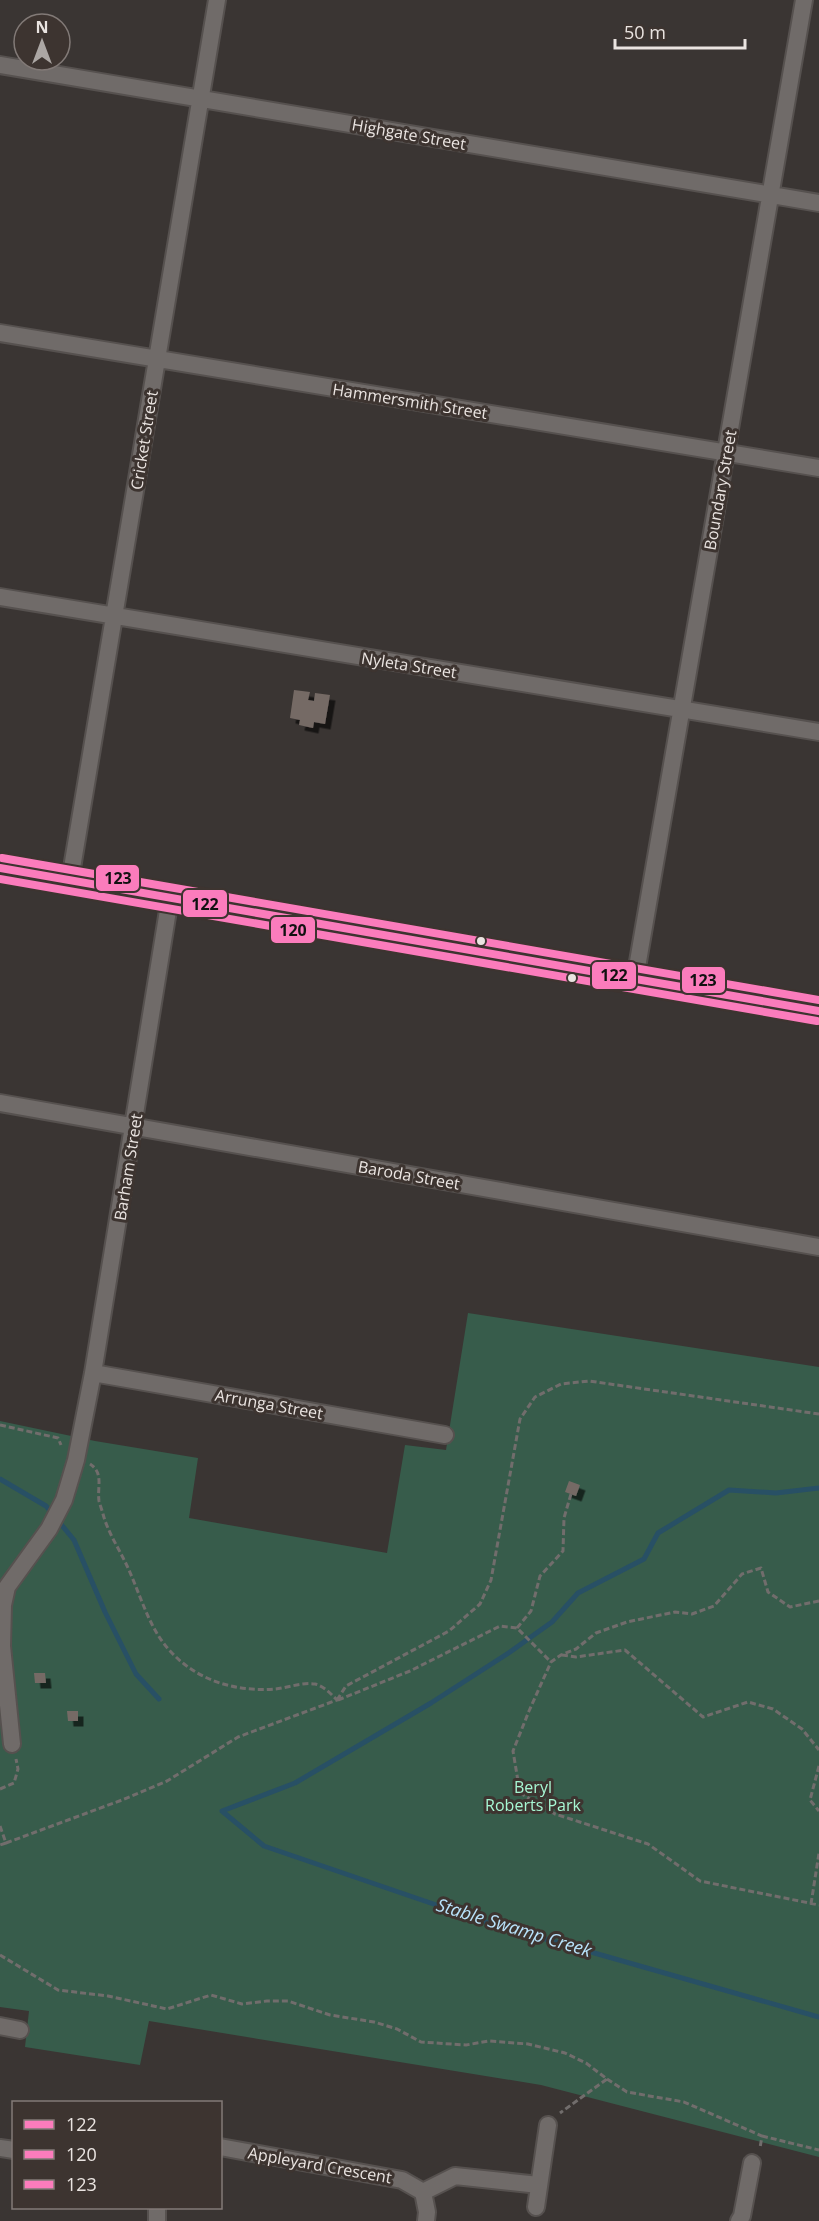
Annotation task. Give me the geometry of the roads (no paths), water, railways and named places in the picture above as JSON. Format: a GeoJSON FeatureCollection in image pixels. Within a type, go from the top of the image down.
{"type":"FeatureCollection","features":[{"type":"Feature","properties":{"kind":"street","name":"Cricket Street"},"geometry":{"type":"LineString","coordinates":[[70,880],[217,0]]}},
{"type":"Feature","properties":{"kind":"street","name":"Boundary Street"},"geometry":{"type":"LineString","coordinates":[[635,979],[804,0]]}},
{"type":"Feature","properties":{"kind":"street","name":"Highgate Street"},"geometry":{"type":"LineString","coordinates":[[0,65],[819,203]]}},
{"type":"Feature","properties":{"kind":"street","name":"Hammersmith Street"},"geometry":{"type":"LineString","coordinates":[[0,333],[819,468]]}},
{"type":"Feature","properties":{"kind":"street","name":"Nyleta Street"},"geometry":{"type":"LineString","coordinates":[[0,597],[819,732]]}},
{"type":"Feature","properties":{"kind":"street"},"geometry":{"type":"LineString","coordinates":[[0,868],[819,1011]]}},
{"type":"Feature","properties":{"kind":"street","name":"Barham Street"},"geometry":{"type":"LineString","coordinates":[[12,1744],[2,1646],[3,1605],[7,1587],[49,1529],[64,1500],[76,1460],[93,1373],[170,897]]}},
{"type":"Feature","properties":{"kind":"street","name":"Baroda Street"},"geometry":{"type":"LineString","coordinates":[[0,1103],[819,1246]]}},
{"type":"Feature","properties":{"kind":"street","name":"Arrunga Street"},"geometry":{"type":"LineString","coordinates":[[93,1373],[445,1435]]}},
{"type":"Feature","properties":{"kind":"street"},"geometry":{"type":"LineString","coordinates":[[0,2026],[20,2030]]}},
{"type":"Feature","properties":{"kind":"street"},"geometry":{"type":"LineString","coordinates":[[536,2207],[548,2126]]}},
{"type":"Feature","properties":{"kind":"street","name":"Appleyard Crescent"},"geometry":{"type":"LineString","coordinates":[[222,2147],[402,2180],[423,2192]]}},
{"type":"Feature","properties":{"kind":"street"},"geometry":{"type":"LineString","coordinates":[[739,2221],[742,2216],[752,2163]]}},
{"type":"Feature","properties":{"kind":"street"},"geometry":{"type":"LineString","coordinates":[[426,2221],[427,2212],[423,2192],[455,2176],[539,2185]]}},
{"type":"Feature","properties":{"kind":"waterway","name":"Stable Swamp Creek"},"geometry":{"type":"LineString","coordinates":[[0,1479],[46,1506],[74,1540],[105,1612],[136,1674],[159,1699]]}},
{"type":"Feature","properties":{"kind":"waterway"},"geometry":{"type":"LineString","coordinates":[[819,1488],[776,1493],[729,1490],[658,1533],[644,1559],[578,1593],[552,1622],[431,1703],[295,1783],[222,1811],[264,1846],[489,1923],[819,2017]]}},
{"type":"Feature","properties":{"kind":"park label","name":"Beryl Roberts Park"},"geometry":{"type":"Point","coordinates":[533,1796]}}]}
